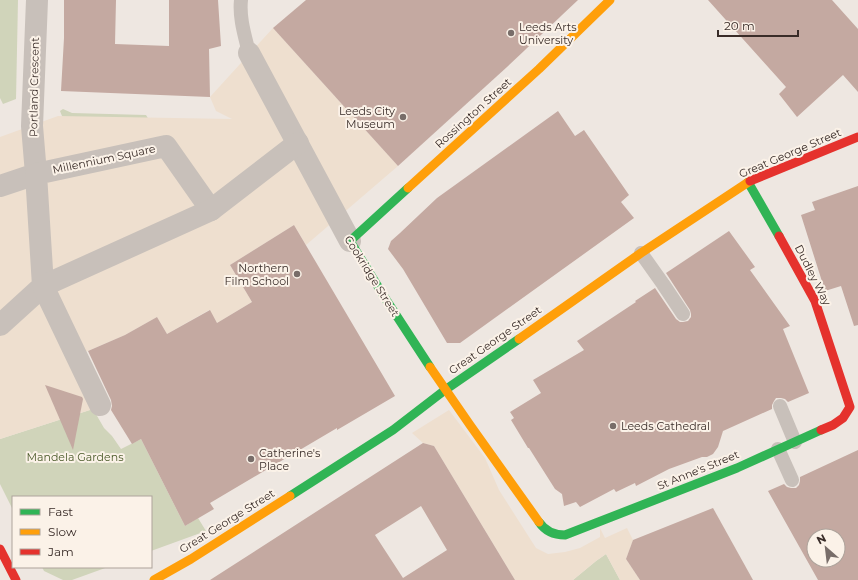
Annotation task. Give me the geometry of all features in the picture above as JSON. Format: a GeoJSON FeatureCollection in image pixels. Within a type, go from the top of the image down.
{"type":"FeatureCollection","features":[{"type":"Feature","properties":{"kind":"street","name":"Portland Crescent"},"geometry":{"type":"LineString","coordinates":[[36,174],[32,126],[37,0]]}},
{"type":"Feature","properties":{"kind":"street","name":"Rossington Street"},"geometry":{"type":"LineString","coordinates":[[350,241],[534,74],[610,0]]}},
{"type":"Feature","properties":{"kind":"street","name":"Cookridge Street"},"geometry":{"type":"LineString","coordinates":[[249,53],[350,241],[394,312],[445,390],[546,530]]}},
{"type":"Feature","properties":{"kind":"street","name":"Great George Street"},"geometry":{"type":"LineString","coordinates":[[154,580],[191,559],[393,430],[445,390],[641,253],[748,182],[858,137]]}},
{"type":"Feature","properties":{"kind":"street"},"geometry":{"type":"LineString","coordinates":[[0,325],[43,286],[211,210],[298,143]]}},
{"type":"Feature","properties":{"kind":"street","name":"Millennium Square"},"geometry":{"type":"LineString","coordinates":[[0,186],[36,174],[166,146],[211,210]]}},
{"type":"Feature","properties":{"kind":"street"},"geometry":{"type":"LineString","coordinates":[[36,174],[43,286],[100,405]]}},
{"type":"Feature","properties":{"kind":"street","name":"Dudley Way"},"geometry":{"type":"LineString","coordinates":[[748,182],[815,301],[852,413]]}},
{"type":"Feature","properties":{"kind":"street","name":"St Anne's Street"},"geometry":{"type":"LineString","coordinates":[[546,530],[556,535],[565,535],[737,468],[833,425],[852,413]]}},
{"type":"Feature","properties":{"kind":"street"},"geometry":{"type":"LineString","coordinates":[[0,549],[16,580]]}},
{"type":"Feature","properties":{"kind":"lane","name":"Cookridge Street"},"geometry":{"type":"LineString","coordinates":[[241,0],[240,8],[243,30],[249,53]]}},
{"type":"Feature","properties":{"kind":"lane"},"geometry":{"type":"LineString","coordinates":[[641,253],[683,314]]}},
{"type":"Feature","properties":{"kind":"lane"},"geometry":{"type":"LineString","coordinates":[[780,406],[786,446],[795,479]]}},
{"type":"Feature","properties":{"kind":"green space"},"geometry":{"type":"Polygon","coordinates":[[[0,0],[18,0],[16,99],[3,104],[0,98],[0,0]]]}},
{"type":"Feature","properties":{"kind":"green space"},"geometry":{"type":"Polygon","coordinates":[[[63,109],[72,113],[146,115],[163,143],[64,121],[60,111],[63,109]]]}},
{"type":"Feature","properties":{"kind":"green space","name":"Mandela Gardens"},"geometry":{"type":"Polygon","coordinates":[[[93,409],[104,428],[121,449],[141,439],[185,526],[198,518],[206,531],[152,551],[152,496],[12,496],[12,508],[0,484],[0,439],[93,409]]]}},
{"type":"Feature","properties":{"kind":"green space"},"geometry":{"type":"Polygon","coordinates":[[[606,554],[620,580],[573,580],[596,561],[606,554]]]}},
{"type":"Feature","properties":{"kind":"green space"},"geometry":{"type":"Polygon","coordinates":[[[42,568],[105,568],[72,580],[63,580],[44,571],[42,568]]]}},
{"type":"Feature","properties":{"kind":"shaded area"},"geometry":{"type":"Polygon","coordinates":[[[273,28],[398,166],[306,245],[294,225],[230,265],[252,302],[217,323],[209,310],[167,334],[157,317],[125,335],[83,353],[93,409],[0,439],[0,137],[58,116],[232,119],[216,111],[210,97],[273,28]]]}},
{"type":"Feature","properties":{"kind":"shaded area"},"geometry":{"type":"Polygon","coordinates":[[[449,410],[485,458],[499,490],[536,548],[548,554],[565,552],[580,548],[600,537],[600,528],[605,538],[627,528],[633,540],[626,559],[640,580],[620,580],[606,554],[573,580],[515,580],[434,446],[423,443],[412,433],[449,410]]]}},
{"type":"Feature","properties":{"kind":"building"},"geometry":{"type":"Polygon","coordinates":[[[64,0],[116,0],[115,44],[169,46],[169,0],[218,0],[221,46],[209,49],[210,97],[61,91],[64,38],[64,0]]]}},
{"type":"Feature","properties":{"kind":"building","name":"Leeds City Museum"},"geometry":{"type":"Polygon","coordinates":[[[306,0],[578,0],[398,166],[273,28],[306,0]]]}},
{"type":"Feature","properties":{"kind":"building"},"geometry":{"type":"Polygon","coordinates":[[[708,0],[832,0],[858,29],[858,92],[843,75],[797,117],[779,94],[786,87],[708,0]]]}},
{"type":"Feature","properties":{"kind":"building"},"geometry":{"type":"Polygon","coordinates":[[[558,111],[575,136],[584,130],[629,195],[621,202],[634,218],[460,343],[447,343],[403,269],[388,249],[391,241],[437,198],[558,111]]]}},
{"type":"Feature","properties":{"kind":"building"},"geometry":{"type":"Polygon","coordinates":[[[858,186],[858,325],[854,326],[841,286],[825,291],[801,215],[815,210],[812,202],[858,186]]]}},
{"type":"Feature","properties":{"kind":"building"},"geometry":{"type":"Polygon","coordinates":[[[294,225],[395,396],[337,430],[337,428],[210,503],[214,509],[185,526],[141,439],[132,444],[111,410],[111,400],[88,351],[125,335],[157,317],[167,334],[210,310],[217,323],[252,302],[230,265],[294,225]]]}},
{"type":"Feature","properties":{"kind":"building"},"geometry":{"type":"Polygon","coordinates":[[[729,231],[755,267],[750,270],[790,326],[783,329],[809,393],[788,402],[785,399],[776,398],[772,405],[772,409],[723,431],[718,447],[713,454],[707,457],[702,457],[669,469],[636,486],[635,483],[616,492],[614,489],[580,507],[576,502],[564,506],[562,494],[555,489],[528,448],[511,420],[514,418],[510,412],[541,393],[533,380],[584,350],[577,341],[655,288],[676,319],[680,322],[688,321],[691,317],[690,310],[666,273],[729,231]]]}},
{"type":"Feature","properties":{"kind":"building"},"geometry":{"type":"Polygon","coordinates":[[[45,385],[82,397],[83,399],[73,450],[45,385]]]}},
{"type":"Feature","properties":{"kind":"building"},"geometry":{"type":"Polygon","coordinates":[[[423,443],[434,446],[515,580],[210,580],[423,443]],[[421,506],[375,535],[403,578],[447,550],[421,506]]]}},
{"type":"Feature","properties":{"kind":"building"},"geometry":{"type":"Polygon","coordinates":[[[858,450],[858,580],[818,580],[811,568],[846,568],[846,528],[806,528],[806,559],[768,491],[784,484],[787,487],[796,488],[800,481],[800,477],[858,450]]]}},
{"type":"Feature","properties":{"kind":"building"},"geometry":{"type":"Polygon","coordinates":[[[713,508],[753,580],[640,580],[626,559],[633,540],[713,508]]]}},
{"type":"Feature","properties":{"kind":"traffic: fast"},"geometry":{"type":"LineString","coordinates":[[748,182],[779,236]]}},
{"type":"Feature","properties":{"kind":"traffic: fast"},"geometry":{"type":"LineString","coordinates":[[408,188],[350,241],[430,367]]}},
{"type":"Feature","properties":{"kind":"traffic: fast"},"geometry":{"type":"LineString","coordinates":[[290,496],[393,430],[445,390],[519,339]]}},
{"type":"Feature","properties":{"kind":"traffic: fast"},"geometry":{"type":"LineString","coordinates":[[539,522],[550,532],[565,535],[737,468],[821,430]]}},
{"type":"Feature","properties":{"kind":"traffic: slow"},"geometry":{"type":"LineString","coordinates":[[408,188],[539,69],[610,0]]}},
{"type":"Feature","properties":{"kind":"traffic: slow"},"geometry":{"type":"LineString","coordinates":[[519,339],[641,253],[750,181]]}},
{"type":"Feature","properties":{"kind":"traffic: slow"},"geometry":{"type":"LineString","coordinates":[[430,367],[539,522]]}},
{"type":"Feature","properties":{"kind":"traffic: slow"},"geometry":{"type":"LineString","coordinates":[[154,580],[191,559],[290,496]]}},
{"type":"Feature","properties":{"kind":"traffic: jam"},"geometry":{"type":"LineString","coordinates":[[750,181],[858,137]]}},
{"type":"Feature","properties":{"kind":"traffic: jam"},"geometry":{"type":"LineString","coordinates":[[779,236],[815,301],[850,407],[843,418],[833,425],[821,430]]}},
{"type":"Feature","properties":{"kind":"traffic: jam"},"geometry":{"type":"LineString","coordinates":[[0,549],[16,580]]}},
{"type":"Feature","properties":{"kind":"place","name":"Leeds Arts University"},"geometry":{"type":"Point","coordinates":[511,33]}},
{"type":"Feature","properties":{"kind":"place","name":"Leeds City Museum"},"geometry":{"type":"Point","coordinates":[403,117]}},
{"type":"Feature","properties":{"kind":"place","name":"Northern Film School"},"geometry":{"type":"Point","coordinates":[297,274]}},
{"type":"Feature","properties":{"kind":"place","name":"Leeds Cathedral"},"geometry":{"type":"Point","coordinates":[613,426]}},
{"type":"Feature","properties":{"kind":"place","name":"Catherine's Place"},"geometry":{"type":"Point","coordinates":[251,459]}}]}
